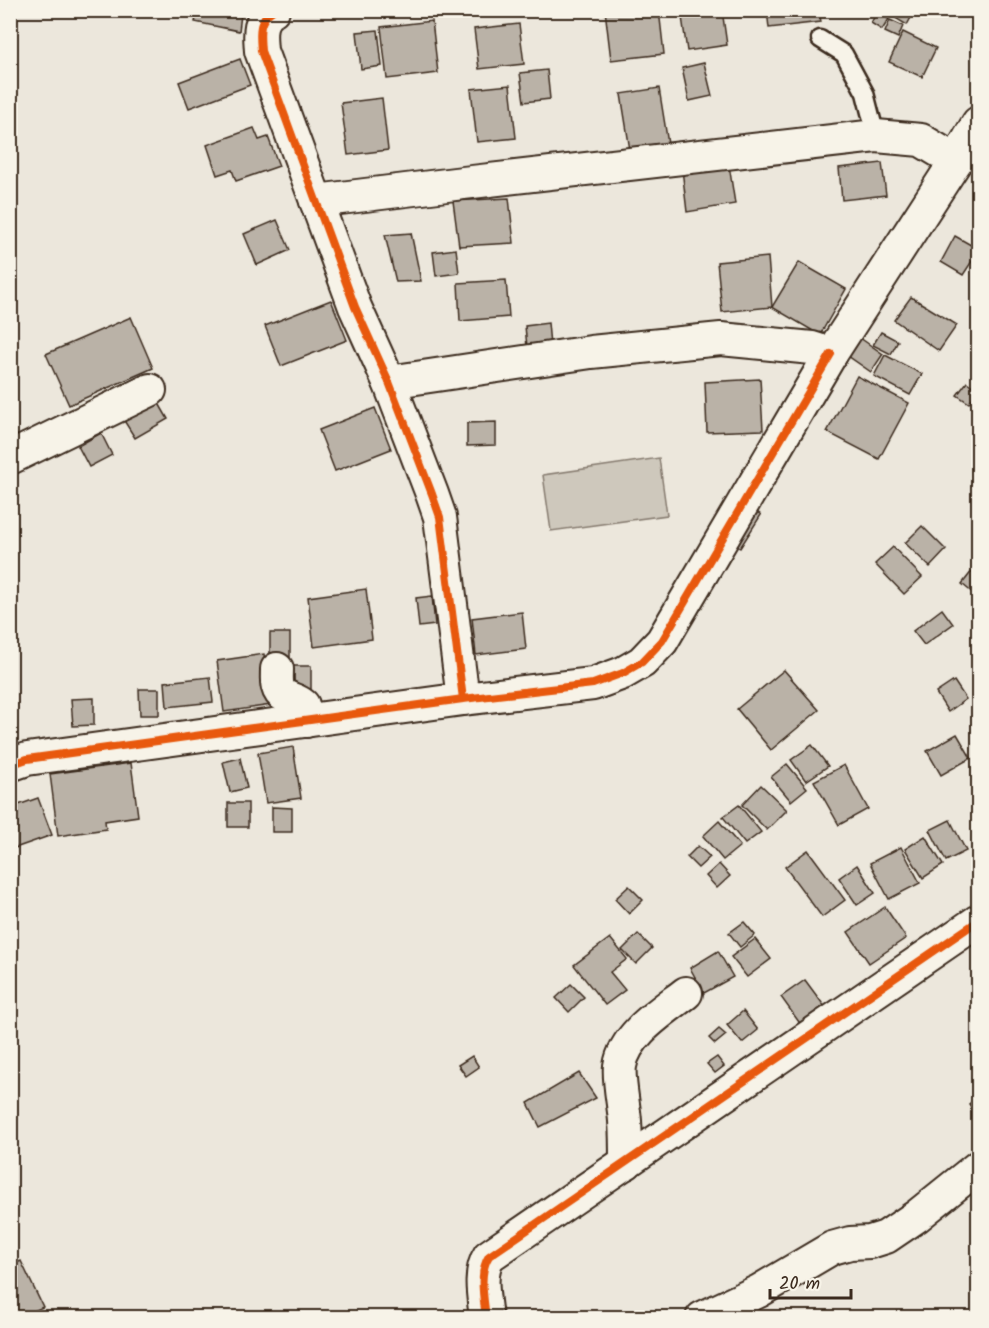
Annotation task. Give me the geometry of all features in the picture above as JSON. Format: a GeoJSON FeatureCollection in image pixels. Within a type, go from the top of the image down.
{"type":"FeatureCollection","features":[{"type":"Feature","properties":{"kind":"street"},"geometry":{"type":"LineString","coordinates":[[273,10],[261,23],[259,31],[261,51],[355,307],[389,382],[440,517],[463,699]]}},
{"type":"Feature","properties":{"kind":"street"},"geometry":{"type":"LineString","coordinates":[[10,765],[27,759],[463,699],[593,684],[623,673],[642,662],[662,641],[831,354],[956,161],[978,123]]}},
{"type":"Feature","properties":{"kind":"street"},"geometry":{"type":"LineString","coordinates":[[316,201],[876,136],[921,140],[956,161]]}},
{"type":"Feature","properties":{"kind":"street"},"geometry":{"type":"LineString","coordinates":[[389,382],[591,352],[721,339],[812,348],[831,354]]}},
{"type":"Feature","properties":{"kind":"street"},"geometry":{"type":"LineString","coordinates":[[10,458],[150,390]]}},
{"type":"Feature","properties":{"kind":"street"},"geometry":{"type":"LineString","coordinates":[[277,669],[280,692],[303,705],[306,721]]}},
{"type":"Feature","properties":{"kind":"street"},"geometry":{"type":"LineString","coordinates":[[486,1317],[483,1273],[489,1256],[978,921]]}},
{"type":"Feature","properties":{"kind":"street"},"geometry":{"type":"LineString","coordinates":[[626,1162],[626,1123],[619,1067],[623,1054],[644,1026],[687,993]]}},
{"type":"Feature","properties":{"kind":"street"},"geometry":{"type":"LineString","coordinates":[[702,1317],[759,1291],[832,1248],[886,1237],[917,1216],[978,1167]]}},
{"type":"Feature","properties":{"kind":"lane"},"geometry":{"type":"LineString","coordinates":[[820,39],[844,54],[865,93],[876,136]]}},
{"type":"Feature","properties":{"kind":"shaded area"},"geometry":{"type":"Polygon","coordinates":[[[659,458],[667,515],[551,531],[543,475],[659,458]]]}},
{"type":"Feature","properties":{"kind":"building"},"geometry":{"type":"Polygon","coordinates":[[[198,10],[220,10],[241,14],[239,31],[195,22],[198,10]]]}},
{"type":"Feature","properties":{"kind":"building"},"geometry":{"type":"Polygon","coordinates":[[[605,10],[659,10],[664,54],[611,60],[605,10]]]}},
{"type":"Feature","properties":{"kind":"building"},"geometry":{"type":"Polygon","coordinates":[[[681,10],[722,10],[727,45],[687,51],[681,10]]]}},
{"type":"Feature","properties":{"kind":"building"},"geometry":{"type":"Polygon","coordinates":[[[767,10],[819,10],[821,22],[769,28],[767,10]]]}},
{"type":"Feature","properties":{"kind":"building"},"geometry":{"type":"Polygon","coordinates":[[[888,10],[914,12],[907,25],[887,13],[888,10]]]}},
{"type":"Feature","properties":{"kind":"building"},"geometry":{"type":"Polygon","coordinates":[[[877,12],[889,19],[882,30],[871,23],[877,12]]]}},
{"type":"Feature","properties":{"kind":"building"},"geometry":{"type":"Polygon","coordinates":[[[890,20],[903,26],[898,38],[885,32],[890,20]]]}},
{"type":"Feature","properties":{"kind":"building"},"geometry":{"type":"Polygon","coordinates":[[[432,21],[438,73],[387,79],[381,27],[432,21]]]}},
{"type":"Feature","properties":{"kind":"building"},"geometry":{"type":"Polygon","coordinates":[[[519,24],[524,64],[479,69],[474,29],[519,24]]]}},
{"type":"Feature","properties":{"kind":"building"},"geometry":{"type":"Polygon","coordinates":[[[378,30],[382,66],[361,69],[357,32],[378,30]]]}},
{"type":"Feature","properties":{"kind":"building"},"geometry":{"type":"Polygon","coordinates":[[[903,32],[936,48],[922,77],[889,62],[903,32]]]}},
{"type":"Feature","properties":{"kind":"building"},"geometry":{"type":"Polygon","coordinates":[[[240,59],[250,85],[189,108],[179,82],[240,59]]]}},
{"type":"Feature","properties":{"kind":"building"},"geometry":{"type":"Polygon","coordinates":[[[704,63],[712,96],[689,101],[682,68],[704,63]]]}},
{"type":"Feature","properties":{"kind":"building"},"geometry":{"type":"Polygon","coordinates":[[[547,70],[550,99],[524,102],[520,73],[547,70]]]}},
{"type":"Feature","properties":{"kind":"building"},"geometry":{"type":"Polygon","coordinates":[[[510,85],[516,138],[477,142],[471,89],[510,85]]]}},
{"type":"Feature","properties":{"kind":"building"},"geometry":{"type":"Polygon","coordinates":[[[659,88],[668,144],[630,150],[621,94],[659,88]]]}},
{"type":"Feature","properties":{"kind":"building"},"geometry":{"type":"Polygon","coordinates":[[[382,98],[388,150],[348,155],[341,103],[382,98]]]}},
{"type":"Feature","properties":{"kind":"building"},"geometry":{"type":"Polygon","coordinates":[[[254,128],[259,140],[268,137],[279,166],[236,181],[232,170],[217,175],[207,145],[254,128]]]}},
{"type":"Feature","properties":{"kind":"building"},"geometry":{"type":"Polygon","coordinates":[[[882,163],[886,195],[842,200],[839,168],[882,163]]]}},
{"type":"Feature","properties":{"kind":"building"},"geometry":{"type":"Polygon","coordinates":[[[729,165],[735,204],[687,212],[682,169],[729,165]]]}},
{"type":"Feature","properties":{"kind":"building"},"geometry":{"type":"Polygon","coordinates":[[[509,198],[514,243],[459,246],[453,201],[509,198]]]}},
{"type":"Feature","properties":{"kind":"building"},"geometry":{"type":"Polygon","coordinates":[[[277,220],[290,250],[257,265],[244,234],[277,220]]]}},
{"type":"Feature","properties":{"kind":"building"},"geometry":{"type":"Polygon","coordinates":[[[411,233],[421,281],[396,282],[385,235],[411,233]]]}},
{"type":"Feature","properties":{"kind":"building"},"geometry":{"type":"Polygon","coordinates":[[[955,236],[978,249],[963,275],[941,262],[955,236]]]}},
{"type":"Feature","properties":{"kind":"building"},"geometry":{"type":"Polygon","coordinates":[[[456,249],[459,273],[436,276],[433,252],[456,249]]]}},
{"type":"Feature","properties":{"kind":"building"},"geometry":{"type":"Polygon","coordinates":[[[768,257],[772,307],[722,312],[717,262],[768,257]]]}},
{"type":"Feature","properties":{"kind":"building"},"geometry":{"type":"Polygon","coordinates":[[[799,262],[846,289],[820,335],[772,307],[799,262]]]}},
{"type":"Feature","properties":{"kind":"building"},"geometry":{"type":"Polygon","coordinates":[[[506,280],[509,317],[460,321],[458,283],[506,280]]]}},
{"type":"Feature","properties":{"kind":"building"},"geometry":{"type":"Polygon","coordinates":[[[911,297],[957,325],[939,351],[894,320],[911,297]]]}},
{"type":"Feature","properties":{"kind":"building"},"geometry":{"type":"Polygon","coordinates":[[[331,300],[347,340],[281,366],[265,326],[331,300]]]}},
{"type":"Feature","properties":{"kind":"building"},"geometry":{"type":"Polygon","coordinates":[[[131,317],[153,368],[69,405],[46,354],[131,317]]]}},
{"type":"Feature","properties":{"kind":"building"},"geometry":{"type":"Polygon","coordinates":[[[548,323],[550,345],[527,347],[525,326],[548,323]]]}},
{"type":"Feature","properties":{"kind":"building"},"geometry":{"type":"Polygon","coordinates":[[[881,332],[898,341],[891,354],[873,345],[881,332]]]}},
{"type":"Feature","properties":{"kind":"building"},"geometry":{"type":"Polygon","coordinates":[[[860,338],[883,354],[871,372],[848,356],[860,338]]]}},
{"type":"Feature","properties":{"kind":"building"},"geometry":{"type":"Polygon","coordinates":[[[885,355],[922,374],[910,395],[874,376],[885,355]]]}},
{"type":"Feature","properties":{"kind":"building"},"geometry":{"type":"Polygon","coordinates":[[[857,376],[909,403],[879,459],[827,432],[857,376]]]}},
{"type":"Feature","properties":{"kind":"building"},"geometry":{"type":"Polygon","coordinates":[[[760,379],[763,430],[707,432],[705,382],[760,379]]]}},
{"type":"Feature","properties":{"kind":"building"},"geometry":{"type":"Polygon","coordinates":[[[967,382],[978,390],[969,403],[957,395],[967,382]]]}},
{"type":"Feature","properties":{"kind":"building"},"geometry":{"type":"Polygon","coordinates":[[[157,400],[168,419],[135,438],[123,419],[157,400]]]}},
{"type":"Feature","properties":{"kind":"building"},"geometry":{"type":"Polygon","coordinates":[[[375,408],[391,449],[335,471],[319,430],[375,408]]]}},
{"type":"Feature","properties":{"kind":"building"},"geometry":{"type":"Polygon","coordinates":[[[496,422],[496,445],[467,446],[467,423],[496,422]]]}},
{"type":"Feature","properties":{"kind":"building"},"geometry":{"type":"Polygon","coordinates":[[[101,433],[112,455],[89,467],[78,446],[101,433]]]}},
{"type":"Feature","properties":{"kind":"building"},"geometry":{"type":"Polygon","coordinates":[[[753,509],[761,515],[740,548],[731,542],[753,509]]]}},
{"type":"Feature","properties":{"kind":"building"},"geometry":{"type":"Polygon","coordinates":[[[922,526],[946,550],[930,567],[905,543],[922,526]]]}},
{"type":"Feature","properties":{"kind":"building"},"geometry":{"type":"Polygon","coordinates":[[[893,547],[922,577],[904,594],[875,564],[893,547]]]}},
{"type":"Feature","properties":{"kind":"building"},"geometry":{"type":"Polygon","coordinates":[[[976,566],[978,568],[978,590],[974,594],[962,584],[976,566]]]}},
{"type":"Feature","properties":{"kind":"building"},"geometry":{"type":"Polygon","coordinates":[[[366,589],[372,639],[314,647],[308,597],[366,589]]]}},
{"type":"Feature","properties":{"kind":"building"},"geometry":{"type":"Polygon","coordinates":[[[432,596],[435,625],[419,627],[416,598],[432,596]]]}},
{"type":"Feature","properties":{"kind":"building"},"geometry":{"type":"Polygon","coordinates":[[[942,609],[953,624],[924,645],[913,631],[942,609]]]}},
{"type":"Feature","properties":{"kind":"building"},"geometry":{"type":"Polygon","coordinates":[[[522,612],[526,649],[476,655],[472,618],[522,612]]]}},
{"type":"Feature","properties":{"kind":"building"},"geometry":{"type":"Polygon","coordinates":[[[270,633],[290,633],[290,658],[270,658],[270,633]]]}},
{"type":"Feature","properties":{"kind":"building"},"geometry":{"type":"Polygon","coordinates":[[[264,654],[271,705],[224,712],[217,661],[264,654]]]}},
{"type":"Feature","properties":{"kind":"building"},"geometry":{"type":"Polygon","coordinates":[[[291,666],[311,666],[311,691],[291,690],[291,666]]]}},
{"type":"Feature","properties":{"kind":"building"},"geometry":{"type":"Polygon","coordinates":[[[784,670],[819,710],[771,750],[737,709],[784,670]]]}},
{"type":"Feature","properties":{"kind":"building"},"geometry":{"type":"Polygon","coordinates":[[[210,677],[213,702],[167,707],[165,682],[210,677]]]}},
{"type":"Feature","properties":{"kind":"building"},"geometry":{"type":"Polygon","coordinates":[[[954,681],[966,699],[948,712],[936,693],[954,681]]]}},
{"type":"Feature","properties":{"kind":"building"},"geometry":{"type":"Polygon","coordinates":[[[139,689],[159,689],[159,715],[140,715],[139,689]]]}},
{"type":"Feature","properties":{"kind":"building"},"geometry":{"type":"Polygon","coordinates":[[[94,698],[94,725],[73,726],[71,699],[94,698]]]}},
{"type":"Feature","properties":{"kind":"building"},"geometry":{"type":"Polygon","coordinates":[[[957,734],[971,758],[941,775],[927,751],[957,734]]]}},
{"type":"Feature","properties":{"kind":"building"},"geometry":{"type":"Polygon","coordinates":[[[812,745],[828,766],[806,781],[791,760],[812,745]]]}},
{"type":"Feature","properties":{"kind":"building"},"geometry":{"type":"Polygon","coordinates":[[[293,747],[301,798],[266,803],[258,753],[293,747]]]}},
{"type":"Feature","properties":{"kind":"building"},"geometry":{"type":"Polygon","coordinates":[[[240,758],[247,788],[230,792],[223,762],[240,758]]]}},
{"type":"Feature","properties":{"kind":"building"},"geometry":{"type":"Polygon","coordinates":[[[131,763],[138,816],[105,821],[106,829],[58,836],[50,774],[131,763]]]}},
{"type":"Feature","properties":{"kind":"building"},"geometry":{"type":"Polygon","coordinates":[[[787,764],[807,788],[791,801],[771,777],[787,764]]]}},
{"type":"Feature","properties":{"kind":"building"},"geometry":{"type":"Polygon","coordinates":[[[844,765],[868,809],[839,825],[814,781],[844,765]]]}},
{"type":"Feature","properties":{"kind":"building"},"geometry":{"type":"Polygon","coordinates":[[[761,785],[787,810],[767,830],[742,805],[761,785]]]}},
{"type":"Feature","properties":{"kind":"building"},"geometry":{"type":"Polygon","coordinates":[[[38,798],[52,835],[12,849],[10,845],[10,808],[38,798]]]}},
{"type":"Feature","properties":{"kind":"building"},"geometry":{"type":"Polygon","coordinates":[[[228,803],[248,803],[248,827],[228,827],[228,803]]]}},
{"type":"Feature","properties":{"kind":"building"},"geometry":{"type":"Polygon","coordinates":[[[739,805],[761,832],[745,844],[723,817],[739,805]]]}},
{"type":"Feature","properties":{"kind":"building"},"geometry":{"type":"Polygon","coordinates":[[[272,807],[292,808],[292,832],[272,832],[272,807]]]}},
{"type":"Feature","properties":{"kind":"building"},"geometry":{"type":"Polygon","coordinates":[[[950,820],[966,851],[946,861],[930,830],[950,820]]]}},
{"type":"Feature","properties":{"kind":"building"},"geometry":{"type":"Polygon","coordinates":[[[719,821],[740,846],[723,860],[703,836],[719,821]]]}},
{"type":"Feature","properties":{"kind":"building"},"geometry":{"type":"Polygon","coordinates":[[[925,836],[943,865],[923,878],[905,849],[925,836]]]}},
{"type":"Feature","properties":{"kind":"building"},"geometry":{"type":"Polygon","coordinates":[[[698,846],[710,857],[698,868],[687,857],[698,846]]]}},
{"type":"Feature","properties":{"kind":"building"},"geometry":{"type":"Polygon","coordinates":[[[901,847],[920,883],[889,899],[870,863],[901,847]]]}},
{"type":"Feature","properties":{"kind":"building"},"geometry":{"type":"Polygon","coordinates":[[[808,850],[845,900],[822,917],[785,867],[808,850]]]}},
{"type":"Feature","properties":{"kind":"building"},"geometry":{"type":"Polygon","coordinates":[[[719,864],[730,876],[717,888],[706,876],[719,864]]]}},
{"type":"Feature","properties":{"kind":"building"},"geometry":{"type":"Polygon","coordinates":[[[857,865],[875,893],[857,905],[839,878],[857,865]]]}},
{"type":"Feature","properties":{"kind":"building"},"geometry":{"type":"Polygon","coordinates":[[[629,886],[643,900],[629,914],[615,899],[629,886]]]}},
{"type":"Feature","properties":{"kind":"building"},"geometry":{"type":"Polygon","coordinates":[[[885,907],[906,938],[869,963],[848,932],[885,907]]]}},
{"type":"Feature","properties":{"kind":"building"},"geometry":{"type":"Polygon","coordinates":[[[744,922],[755,935],[740,947],[729,933],[744,922]]]}},
{"type":"Feature","properties":{"kind":"building"},"geometry":{"type":"Polygon","coordinates":[[[638,934],[652,948],[636,964],[622,950],[638,934]]]}},
{"type":"Feature","properties":{"kind":"building"},"geometry":{"type":"Polygon","coordinates":[[[610,938],[627,959],[610,972],[625,990],[605,1005],[574,965],[610,938]]]}},
{"type":"Feature","properties":{"kind":"building"},"geometry":{"type":"Polygon","coordinates":[[[755,939],[771,959],[747,977],[731,957],[755,939]]]}},
{"type":"Feature","properties":{"kind":"building"},"geometry":{"type":"Polygon","coordinates":[[[718,951],[733,977],[704,993],[690,968],[718,951]]]}},
{"type":"Feature","properties":{"kind":"building"},"geometry":{"type":"Polygon","coordinates":[[[805,980],[828,1011],[804,1029],[781,997],[805,980]]]}},
{"type":"Feature","properties":{"kind":"building"},"geometry":{"type":"Polygon","coordinates":[[[571,984],[584,997],[569,1012],[556,998],[571,984]]]}},
{"type":"Feature","properties":{"kind":"building"},"geometry":{"type":"Polygon","coordinates":[[[743,1011],[758,1030],[742,1043],[727,1025],[743,1011]]]}},
{"type":"Feature","properties":{"kind":"building"},"geometry":{"type":"Polygon","coordinates":[[[719,1029],[726,1035],[715,1044],[709,1038],[719,1029]]]}},
{"type":"Feature","properties":{"kind":"building"},"geometry":{"type":"Polygon","coordinates":[[[472,1056],[479,1067],[466,1076],[458,1065],[472,1056]]]}},
{"type":"Feature","properties":{"kind":"building"},"geometry":{"type":"Polygon","coordinates":[[[717,1057],[724,1066],[715,1073],[707,1064],[717,1057]]]}},
{"type":"Feature","properties":{"kind":"building"},"geometry":{"type":"Polygon","coordinates":[[[579,1073],[596,1098],[540,1127],[528,1103],[579,1073]]]}},
{"type":"Feature","properties":{"kind":"building"},"geometry":{"type":"Polygon","coordinates":[[[978,1097],[978,1117],[969,1104],[978,1097]]]}},
{"type":"Feature","properties":{"kind":"building"},"geometry":{"type":"Polygon","coordinates":[[[21,1261],[43,1307],[18,1318],[10,1302],[10,1266],[21,1261]]]}},
{"type":"Feature","properties":{"kind":"cycle path"},"geometry":{"type":"LineString","coordinates":[[273,10],[262,23],[261,51],[355,307],[389,382],[440,517],[463,699]]}},
{"type":"Feature","properties":{"kind":"cycle path"},"geometry":{"type":"LineString","coordinates":[[10,765],[27,759],[463,699],[593,684],[623,673],[642,662],[662,641],[831,354]]}},
{"type":"Feature","properties":{"kind":"cycle path"},"geometry":{"type":"LineString","coordinates":[[486,1318],[483,1278],[489,1256],[978,921]]}}]}
